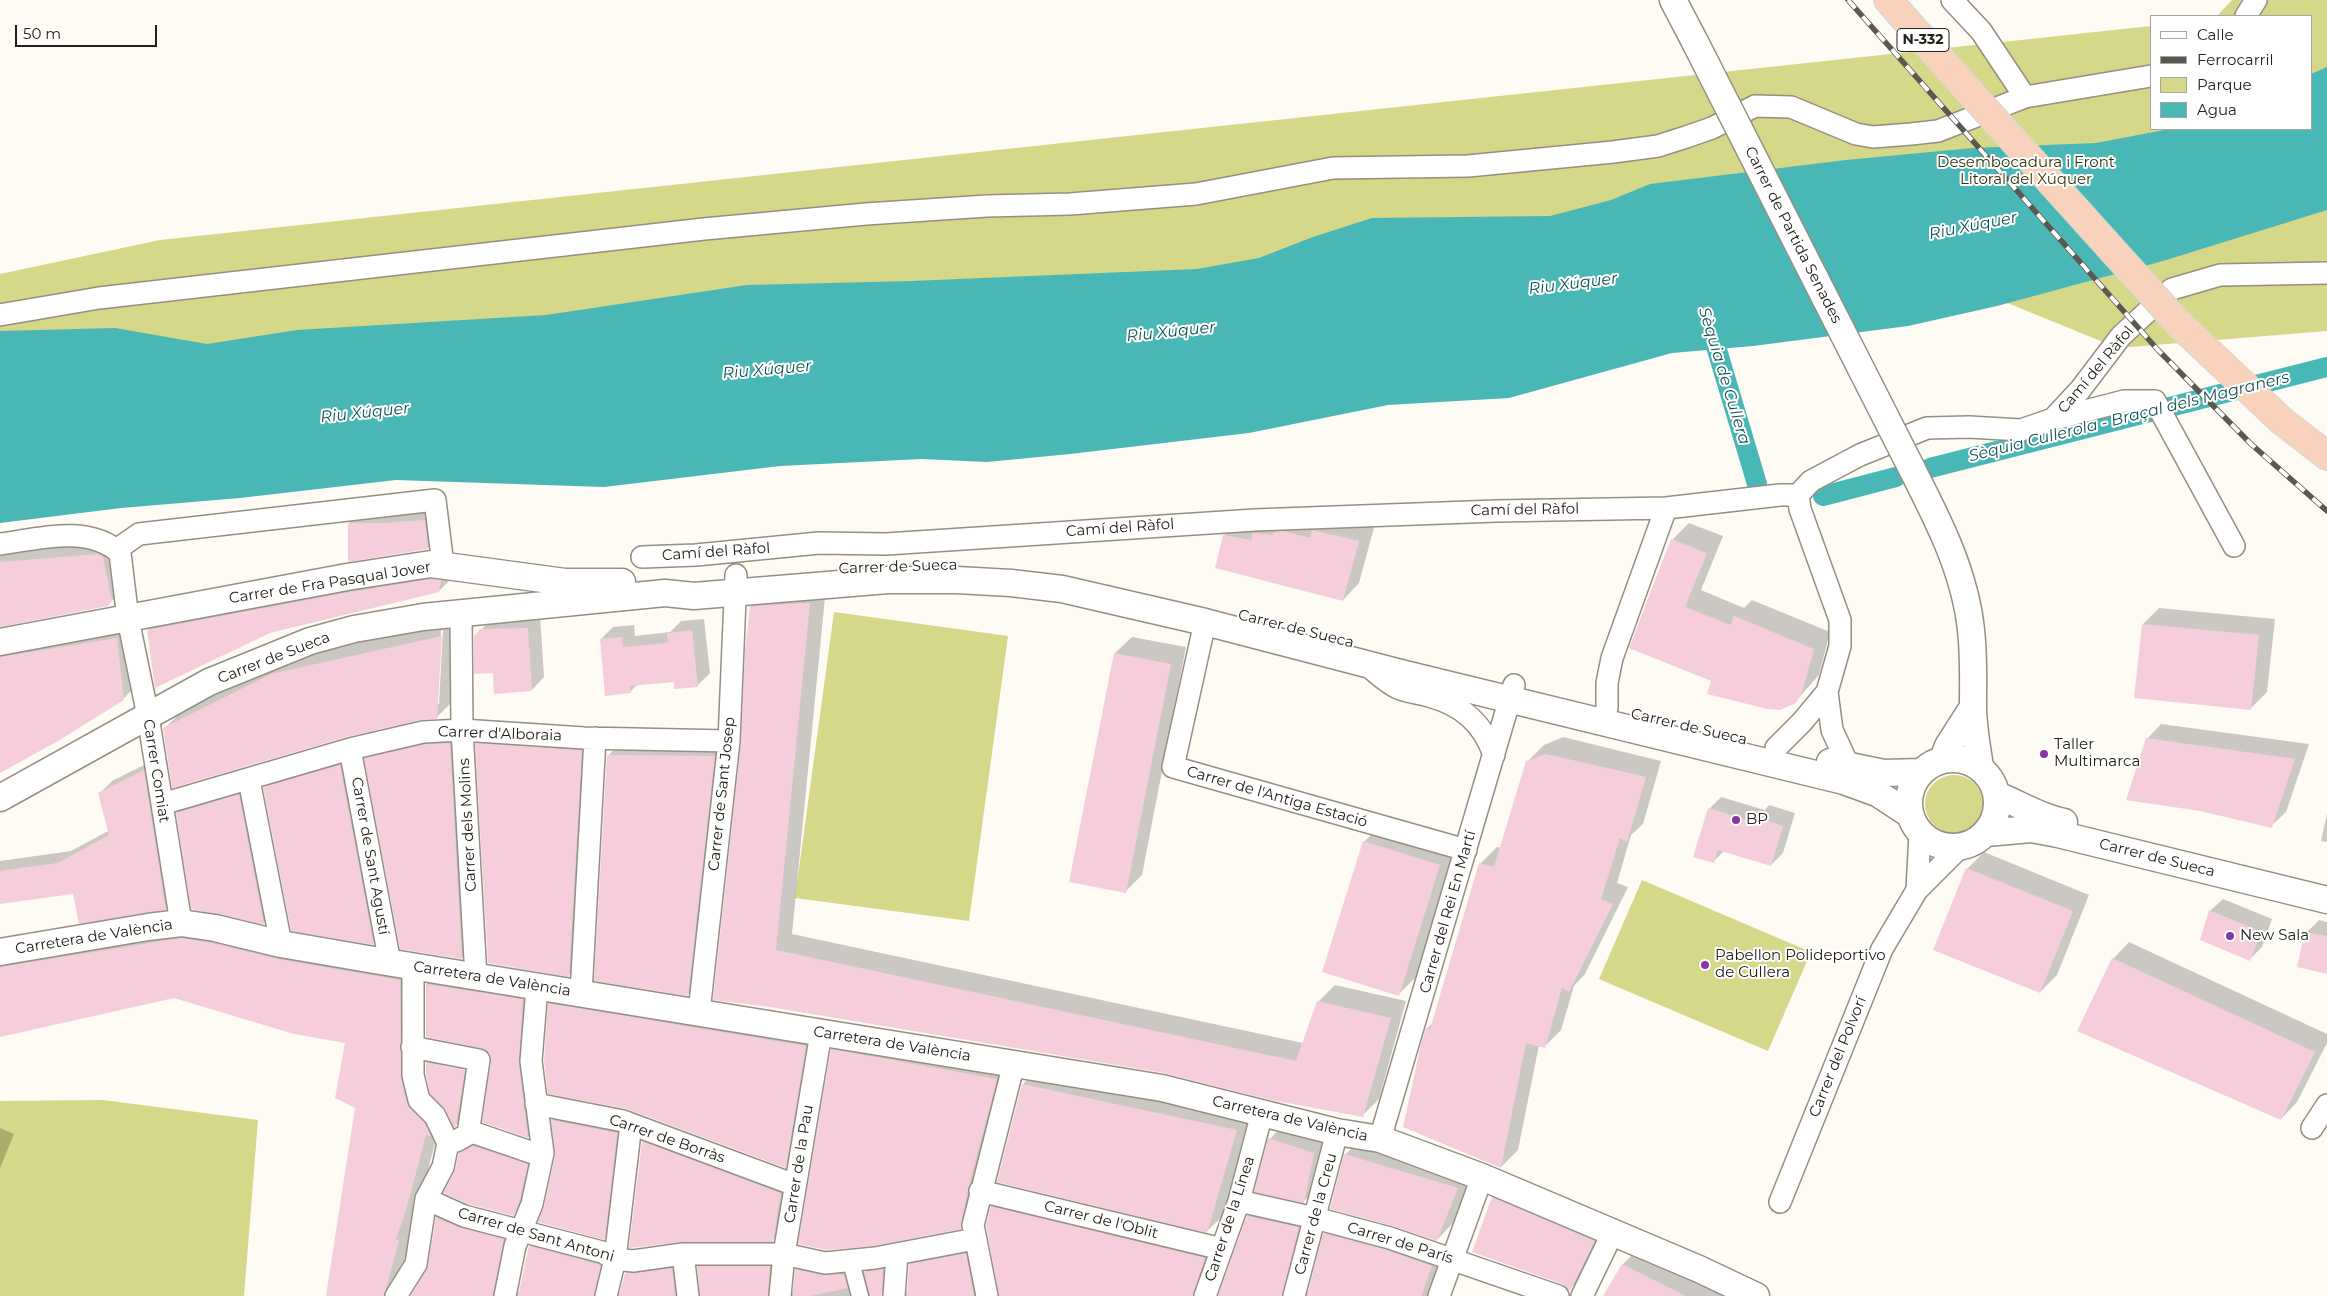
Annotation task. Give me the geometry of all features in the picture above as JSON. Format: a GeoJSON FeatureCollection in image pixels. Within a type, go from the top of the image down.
{"type":"FeatureCollection","features":[{"type":"Feature","properties":{"kind":"highway","name":"N-332"},"geometry":{"type":"LineString","coordinates":[[1888,0],[2180,324],[2280,419],[2327,456]]}},
{"type":"Feature","properties":{"kind":"street","name":"Carrer de Partida Senades"},"geometry":{"type":"LineString","coordinates":[[1673,0],[1949,546],[1962,583],[1971,628],[1974,666],[1973,707],[1980,767]]}},
{"type":"Feature","properties":{"kind":"street"},"geometry":{"type":"LineString","coordinates":[[1952,0],[1981,31],[2025,97]]}},
{"type":"Feature","properties":{"kind":"street"},"geometry":{"type":"LineString","coordinates":[[2247,15],[2256,0]]}},
{"type":"Feature","properties":{"kind":"street"},"geometry":{"type":"LineString","coordinates":[[0,315],[100,298],[704,229],[866,214],[988,206],[1070,204],[1196,194],[1333,168],[1468,166],[1613,152],[1658,146],[1686,137],[1712,128],[1755,106],[1791,107],[1856,134],[1873,137],[1911,134],[1938,131],[2025,97],[2150,76]]}},
{"type":"Feature","properties":{"kind":"street","name":"Camí del Ràfol"},"geometry":{"type":"LineString","coordinates":[[642,557],[706,554],[819,543],[886,544],[1255,520],[1496,511],[1666,508],[1780,495],[1798,495],[1811,481],[1852,459],[1927,428],[1970,427],[2021,430],[2053,419],[2080,390],[2121,336],[2172,289],[2220,275],[2327,273]]}},
{"type":"Feature","properties":{"kind":"street"},"geometry":{"type":"LineString","coordinates":[[2053,419],[2124,401],[2155,400],[2234,546]]}},
{"type":"Feature","properties":{"kind":"street"},"geometry":{"type":"LineString","coordinates":[[1798,495],[1800,509],[1840,620],[1840,646],[1827,692],[1832,730],[1849,767]]}},
{"type":"Feature","properties":{"kind":"street"},"geometry":{"type":"LineString","coordinates":[[0,544],[77,535],[94,538],[116,550],[139,534],[435,500],[443,565]]}},
{"type":"Feature","properties":{"kind":"street"},"geometry":{"type":"LineString","coordinates":[[1607,708],[1607,683],[1612,658],[1666,508]]}},
{"type":"Feature","properties":{"kind":"street","name":"Carrer Comiat"},"geometry":{"type":"LineString","coordinates":[[116,550],[122,560],[128,619],[148,716],[181,923]]}},
{"type":"Feature","properties":{"kind":"street","name":"Carrer de Fra Pasqual Jover"},"geometry":{"type":"LineString","coordinates":[[0,642],[347,577],[431,564],[493,574],[565,582],[606,583],[692,578]]}},
{"type":"Feature","properties":{"kind":"street","name":"Carrer de Sueca"},"geometry":{"type":"LineString","coordinates":[[0,798],[209,682],[310,641],[393,622],[461,613],[665,593],[694,596],[736,584],[903,564],[955,564],[1045,571],[1105,581],[1844,781],[1877,793],[1915,824]]}},
{"type":"Feature","properties":{"kind":"street","name":"Carrer de Sueca"},"geometry":{"type":"LineString","coordinates":[[665,593],[692,578],[736,584],[957,580],[1002,582],[1062,589],[1205,622],[1366,664],[1607,708],[1849,767],[1884,773],[1932,766]]}},
{"type":"Feature","properties":{"kind":"street","name":"Carrer de Sant Josep"},"geometry":{"type":"LineString","coordinates":[[699,1012],[729,741],[736,584]]}},
{"type":"Feature","properties":{"kind":"street","name":"Carrer dels Molins"},"geometry":{"type":"LineString","coordinates":[[461,613],[462,730],[476,977]]}},
{"type":"Feature","properties":{"kind":"street","name":"Carrer de l'Antiga Estació"},"geometry":{"type":"LineString","coordinates":[[1205,622],[1173,767],[1466,850]]}},
{"type":"Feature","properties":{"kind":"street"},"geometry":{"type":"LineString","coordinates":[[1366,664],[1396,688],[1432,696],[1472,717],[1484,732],[1494,755]]}},
{"type":"Feature","properties":{"kind":"street","name":"Carrer del Rei En Martí"},"geometry":{"type":"LineString","coordinates":[[1380,1139],[1512,692]]}},
{"type":"Feature","properties":{"kind":"street"},"geometry":{"type":"LineString","coordinates":[[1776,748],[1802,722],[1827,692]]}},
{"type":"Feature","properties":{"kind":"street"},"geometry":{"type":"LineString","coordinates":[[1932,766],[1956,758],[1980,767],[1991,780],[1997,795],[1995,815],[1986,833],[1974,843],[1959,848],[1945,848],[1932,843],[1915,824],[1908,799],[1912,784],[1932,766],[1948,746],[1973,707]]}},
{"type":"Feature","properties":{"kind":"street","name":"Carrer d'Alboraia"},"geometry":{"type":"LineString","coordinates":[[162,804],[350,749],[423,732],[462,730],[595,738],[729,741]]}},
{"type":"Feature","properties":{"kind":"street"},"geometry":{"type":"LineString","coordinates":[[581,994],[595,738]]}},
{"type":"Feature","properties":{"kind":"street","name":"Carrer de Sant Agustí"},"geometry":{"type":"LineString","coordinates":[[350,749],[401,964],[412,1047],[413,1075],[419,1100],[435,1116],[448,1146]]}},
{"type":"Feature","properties":{"kind":"street"},"geometry":{"type":"LineString","coordinates":[[249,780],[281,944]]}},
{"type":"Feature","properties":{"kind":"street","name":"Carrer de Sueca"},"geometry":{"type":"LineString","coordinates":[[1997,795],[2050,819],[2327,885]]}},
{"type":"Feature","properties":{"kind":"street","name":"Carrer del Polvorí"},"geometry":{"type":"LineString","coordinates":[[1915,824],[1917,890]]}},
{"type":"Feature","properties":{"kind":"street","name":"Carrer de Sueca"},"geometry":{"type":"LineString","coordinates":[[1986,833],[2032,829],[2058,834],[2327,900]]}},
{"type":"Feature","properties":{"kind":"street","name":"Carrer del Polvorí"},"geometry":{"type":"LineString","coordinates":[[1780,1202],[1882,950],[1917,890],[1959,848]]}},
{"type":"Feature","properties":{"kind":"street","name":"Carretera de València"},"geometry":{"type":"LineString","coordinates":[[0,952],[148,926],[181,923],[215,928],[281,944],[476,977],[1162,1088],[1337,1132],[1380,1139],[1482,1177],[1614,1232],[1750,1295]]}},
{"type":"Feature","properties":{"kind":"street"},"geometry":{"type":"LineString","coordinates":[[504,1296],[515,1246],[532,1204],[542,1156],[531,1061],[537,987]]}},
{"type":"Feature","properties":{"kind":"street","name":"Carrer de la Pau"},"geometry":{"type":"LineString","coordinates":[[780,1296],[784,1254],[821,1033]]}},
{"type":"Feature","properties":{"kind":"street"},"geometry":{"type":"LineString","coordinates":[[412,1047],[479,1060],[468,1134]]}},
{"type":"Feature","properties":{"kind":"street"},"geometry":{"type":"LineString","coordinates":[[987,1296],[972,1225],[1014,1064]]}},
{"type":"Feature","properties":{"kind":"street","name":"Carrer de Borràs"},"geometry":{"type":"LineString","coordinates":[[536,1104],[631,1124],[795,1186]]}},
{"type":"Feature","properties":{"kind":"street"},"geometry":{"type":"LineString","coordinates":[[2312,1128],[2327,1105]]}},
{"type":"Feature","properties":{"kind":"street","name":"Carrer de la Línea"},"geometry":{"type":"LineString","coordinates":[[1205,1296],[1239,1201],[1262,1113]]}},
{"type":"Feature","properties":{"kind":"street"},"geometry":{"type":"LineString","coordinates":[[606,1296],[615,1259],[631,1124]]}},
{"type":"Feature","properties":{"kind":"street"},"geometry":{"type":"LineString","coordinates":[[396,1296],[416,1264],[426,1199],[443,1167],[448,1146],[472,1132],[542,1156]]}},
{"type":"Feature","properties":{"kind":"street","name":"Carrer de la Creu"},"geometry":{"type":"LineString","coordinates":[[1294,1296],[1337,1132]]}},
{"type":"Feature","properties":{"kind":"street"},"geometry":{"type":"LineString","coordinates":[[1439,1296],[1482,1177]]}},
{"type":"Feature","properties":{"kind":"street","name":"Carrer de l'Oblit"},"geometry":{"type":"LineString","coordinates":[[980,1191],[1222,1249]]}},
{"type":"Feature","properties":{"kind":"street","name":"Carrer de Sant Antoni"},"geometry":{"type":"LineString","coordinates":[[426,1199],[464,1216],[602,1252],[615,1259],[633,1261],[682,1254],[784,1254],[824,1263],[851,1262],[974,1239]]}},
{"type":"Feature","properties":{"kind":"street","name":"Carrer de París"},"geometry":{"type":"LineString","coordinates":[[1239,1201],[1315,1218],[1390,1238],[1453,1258],[1558,1296]]}},
{"type":"Feature","properties":{"kind":"street"},"geometry":{"type":"LineString","coordinates":[[1582,1296],[1614,1232]]}},
{"type":"Feature","properties":{"kind":"street"},"geometry":{"type":"LineString","coordinates":[[682,1254],[688,1296]]}},
{"type":"Feature","properties":{"kind":"street"},"geometry":{"type":"LineString","coordinates":[[894,1296],[897,1254]]}},
{"type":"Feature","properties":{"kind":"street"},"geometry":{"type":"LineString","coordinates":[[851,1262],[860,1296]]}},
{"type":"Feature","properties":{"kind":"green space","name":"Desembocadura i Front Litoral del Xúquer"},"geometry":{"type":"Polygon","coordinates":[[[2232,0],[2327,0],[2327,331],[2118,348],[1995,298],[0,485],[0,274],[160,240],[2150,26],[2150,130],[2312,130],[2312,15],[2218,15],[2232,0]]]}},
{"type":"Feature","properties":{"kind":"green space"},"geometry":{"type":"Polygon","coordinates":[[[834,612],[1008,636],[969,921],[795,898],[834,612]]]}},
{"type":"Feature","properties":{"kind":"green space"},"geometry":{"type":"Polygon","coordinates":[[[1948,775],[1960,775],[1975,783],[1983,798],[1983,810],[1975,825],[1960,833],[1948,833],[1933,825],[1925,810],[1925,798],[1933,783],[1948,775]]]}},
{"type":"Feature","properties":{"kind":"green space","name":"Pabellon Polideportivo de Cullera"},"geometry":{"type":"Polygon","coordinates":[[[1642,880],[1811,952],[1768,1051],[1599,979],[1642,880]]]}},
{"type":"Feature","properties":{"kind":"green space"},"geometry":{"type":"Polygon","coordinates":[[[103,1100],[258,1120],[244,1296],[0,1296],[0,1101],[103,1100]]]}},
{"type":"Feature","properties":{"kind":"water","name":"Riu Xúquer"},"geometry":{"type":"Polygon","coordinates":[[[2327,67],[2327,210],[2163,261],[1997,306],[1908,326],[1753,346],[1672,353],[1509,398],[1388,405],[1249,433],[1070,454],[987,462],[921,459],[780,466],[604,487],[396,480],[240,498],[121,508],[0,523],[0,331],[115,328],[207,344],[297,330],[546,315],[747,285],[912,281],[1197,269],[1259,258],[1313,237],[1372,218],[1550,216],[1611,200],[1650,184],[1846,160],[1973,148],[2096,143],[2165,130],[2312,130],[2312,74],[2327,67]]]}},
{"type":"Feature","properties":{"kind":"building"},"geometry":{"type":"Polygon","coordinates":[[[425,520],[428,549],[348,562],[348,523],[425,520]]]}},
{"type":"Feature","properties":{"kind":"building"},"geometry":{"type":"Polygon","coordinates":[[[1312,530],[1359,541],[1343,601],[1215,568],[1223,535],[1251,540],[1253,533],[1273,535],[1274,532],[1283,531],[1310,538],[1312,530]]]}},
{"type":"Feature","properties":{"kind":"building"},"geometry":{"type":"Polygon","coordinates":[[[1671,539],[1707,553],[1685,607],[1731,625],[1734,616],[1814,649],[1802,693],[1796,703],[1780,710],[1767,709],[1707,694],[1711,681],[1629,648],[1671,539]]]}},
{"type":"Feature","properties":{"kind":"building"},"geometry":{"type":"Polygon","coordinates":[[[98,554],[103,557],[112,601],[108,606],[0,627],[0,562],[98,554]]]}},
{"type":"Feature","properties":{"kind":"building"},"geometry":{"type":"Polygon","coordinates":[[[431,579],[441,580],[439,592],[270,633],[155,688],[147,630],[350,592],[431,579]]]}},
{"type":"Feature","properties":{"kind":"building"},"geometry":{"type":"Polygon","coordinates":[[[810,603],[776,950],[1296,1061],[1317,1001],[1391,1018],[1363,1117],[1271,1100],[1164,1073],[770,1007],[713,1000],[741,742],[745,651],[750,606],[810,603]]]}},
{"type":"Feature","properties":{"kind":"building"},"geometry":{"type":"Polygon","coordinates":[[[2142,624],[2259,635],[2251,710],[2134,698],[2142,624]]]}},
{"type":"Feature","properties":{"kind":"building"},"geometry":{"type":"Polygon","coordinates":[[[528,628],[532,691],[494,694],[493,673],[474,674],[474,636],[480,629],[528,628]]]}},
{"type":"Feature","properties":{"kind":"building"},"geometry":{"type":"Polygon","coordinates":[[[692,630],[698,687],[674,689],[674,682],[630,686],[631,693],[605,696],[600,639],[622,637],[623,647],[668,643],[667,633],[692,630]]]}},
{"type":"Feature","properties":{"kind":"building"},"geometry":{"type":"Polygon","coordinates":[[[442,636],[437,719],[420,720],[346,737],[172,788],[163,728],[271,674],[442,636]]]}},
{"type":"Feature","properties":{"kind":"building"},"geometry":{"type":"Polygon","coordinates":[[[117,638],[124,700],[58,741],[0,773],[0,657],[117,638]]]}},
{"type":"Feature","properties":{"kind":"building"},"geometry":{"type":"Polygon","coordinates":[[[1114,653],[1171,664],[1126,893],[1069,882],[1114,653]]]}},
{"type":"Feature","properties":{"kind":"building"},"geometry":{"type":"Polygon","coordinates":[[[2146,738],[2295,759],[2272,828],[2200,811],[2126,800],[2146,738]]]}},
{"type":"Feature","properties":{"kind":"building"},"geometry":{"type":"Polygon","coordinates":[[[450,743],[462,959],[400,949],[364,758],[425,744],[450,743]]]}},
{"type":"Feature","properties":{"kind":"building"},"geometry":{"type":"Polygon","coordinates":[[[475,743],[582,750],[569,977],[488,963],[475,743]]]}},
{"type":"Feature","properties":{"kind":"building"},"geometry":{"type":"Polygon","coordinates":[[[1546,754],[1646,777],[1627,842],[1620,838],[1601,899],[1613,904],[1569,992],[1562,988],[1545,1048],[1526,1043],[1501,1168],[1403,1127],[1421,1044],[1426,1028],[1430,1029],[1479,863],[1494,867],[1526,761],[1546,754]]]}},
{"type":"Feature","properties":{"kind":"building"},"geometry":{"type":"Polygon","coordinates":[[[607,755],[715,756],[688,996],[594,981],[607,755]]]}},
{"type":"Feature","properties":{"kind":"building"},"geometry":{"type":"Polygon","coordinates":[[[340,765],[374,945],[291,931],[263,787],[340,765]]]}},
{"type":"Feature","properties":{"kind":"building"},"geometry":{"type":"Polygon","coordinates":[[[144,770],[166,910],[79,924],[73,894],[0,904],[0,871],[58,863],[109,835],[98,793],[144,770]]]}},
{"type":"Feature","properties":{"kind":"building"},"geometry":{"type":"Polygon","coordinates":[[[239,794],[264,925],[191,909],[176,813],[239,794]]]}},
{"type":"Feature","properties":{"kind":"building"},"geometry":{"type":"Polygon","coordinates":[[[1708,808],[1754,822],[1756,817],[1783,826],[1771,866],[1718,850],[1714,863],[1693,857],[1708,808]]]}},
{"type":"Feature","properties":{"kind":"building"},"geometry":{"type":"Polygon","coordinates":[[[1363,841],[1440,865],[1399,996],[1322,972],[1363,841]]]}},
{"type":"Feature","properties":{"kind":"building"},"geometry":{"type":"Polygon","coordinates":[[[1966,868],[2073,911],[2040,993],[1933,950],[1966,868]]]}},
{"type":"Feature","properties":{"kind":"building","name":"New Sala"},"geometry":{"type":"Polygon","coordinates":[[[2209,910],[2261,932],[2250,961],[2200,940],[2209,910]]]}},
{"type":"Feature","properties":{"kind":"building"},"geometry":{"type":"Polygon","coordinates":[[[2305,932],[2327,936],[2327,974],[2297,967],[2305,932]]]}},
{"type":"Feature","properties":{"kind":"building"},"geometry":{"type":"Polygon","coordinates":[[[181,938],[212,943],[278,959],[400,980],[401,1078],[407,1103],[425,1123],[431,1136],[426,1135],[406,1210],[396,1239],[399,1240],[384,1296],[326,1296],[355,1108],[335,1098],[345,1043],[294,1034],[174,998],[0,1037],[0,967],[181,938]]]}},
{"type":"Feature","properties":{"kind":"building"},"geometry":{"type":"Polygon","coordinates":[[[2112,958],[2315,1052],[2281,1120],[2077,1031],[2112,958]]]}},
{"type":"Feature","properties":{"kind":"building"},"geometry":{"type":"Polygon","coordinates":[[[426,984],[523,999],[519,1062],[528,1138],[482,1122],[491,1062],[490,1055],[481,1048],[426,1037],[426,984]]]}},
{"type":"Feature","properties":{"kind":"building"},"geometry":{"type":"Polygon","coordinates":[[[548,1003],[806,1046],[786,1168],[627,1109],[548,1094],[544,1061],[548,1003]]]}},
{"type":"Feature","properties":{"kind":"building"},"geometry":{"type":"Polygon","coordinates":[[[831,1049],[997,1079],[968,1189],[961,1229],[873,1246],[826,1250],[798,1244],[831,1049]]]}},
{"type":"Feature","properties":{"kind":"building"},"geometry":{"type":"Polygon","coordinates":[[[426,1062],[465,1070],[456,1126],[454,1128],[446,1110],[430,1094],[426,1062]]]}},
{"type":"Feature","properties":{"kind":"building"},"geometry":{"type":"Polygon","coordinates":[[[1022,1084],[1237,1130],[1207,1233],[997,1182],[1022,1084]]]}},
{"type":"Feature","properties":{"kind":"building"},"geometry":{"type":"Polygon","coordinates":[[[551,1120],[617,1133],[605,1240],[538,1222],[544,1207],[555,1156],[551,1120]]]}},
{"type":"Feature","properties":{"kind":"building"},"geometry":{"type":"Polygon","coordinates":[[[1268,1138],[1314,1153],[1304,1203],[1254,1192],[1268,1138]]]}},
{"type":"Feature","properties":{"kind":"building"},"geometry":{"type":"Polygon","coordinates":[[[642,1141],[781,1193],[773,1242],[683,1242],[629,1248],[642,1141]]]}},
{"type":"Feature","properties":{"kind":"building"},"geometry":{"type":"Polygon","coordinates":[[[473,1146],[528,1164],[520,1200],[514,1216],[468,1204],[443,1193],[454,1173],[459,1153],[473,1146]]]}},
{"type":"Feature","properties":{"kind":"building"},"geometry":{"type":"Polygon","coordinates":[[[1344,1154],[1458,1188],[1437,1241],[1393,1226],[1330,1209],[1344,1154]]]}},
{"type":"Feature","properties":{"kind":"building"},"geometry":{"type":"Polygon","coordinates":[[[1492,1197],[1595,1241],[1570,1291],[1562,1284],[1472,1252],[1492,1197]]]}},
{"type":"Feature","properties":{"kind":"building"},"geometry":{"type":"Polygon","coordinates":[[[991,1206],[1205,1258],[1193,1296],[999,1296],[986,1225],[991,1206]]]}},
{"type":"Feature","properties":{"kind":"building"},"geometry":{"type":"Polygon","coordinates":[[[1247,1216],[1299,1227],[1282,1296],[1218,1296],[1247,1216]]]}},
{"type":"Feature","properties":{"kind":"building"},"geometry":{"type":"Polygon","coordinates":[[[436,1217],[461,1228],[504,1239],[493,1296],[411,1296],[428,1266],[436,1217]]]}},
{"type":"Feature","properties":{"kind":"building"},"geometry":{"type":"Polygon","coordinates":[[[1323,1233],[1386,1250],[1432,1266],[1421,1296],[1307,1296],[1323,1233]]]}},
{"type":"Feature","properties":{"kind":"building"},"geometry":{"type":"Polygon","coordinates":[[[529,1246],[601,1265],[594,1296],[518,1296],[529,1246]]]}},
{"type":"Feature","properties":{"kind":"building"},"geometry":{"type":"Polygon","coordinates":[[[966,1253],[974,1296],[907,1296],[909,1264],[966,1253]]]}},
{"type":"Feature","properties":{"kind":"building"},"geometry":{"type":"Polygon","coordinates":[[[1622,1264],[1686,1296],[1603,1296],[1622,1264]]]}},
{"type":"Feature","properties":{"kind":"building"},"geometry":{"type":"Polygon","coordinates":[[[697,1266],[770,1266],[768,1296],[700,1296],[697,1266]]]}},
{"type":"Feature","properties":{"kind":"building"},"geometry":{"type":"Polygon","coordinates":[[[672,1268],[675,1296],[619,1296],[625,1273],[672,1268]]]}},
{"type":"Feature","properties":{"kind":"building"},"geometry":{"type":"Polygon","coordinates":[[[795,1269],[823,1275],[844,1274],[848,1288],[810,1296],[793,1296],[795,1269]]]}},
{"type":"Feature","properties":{"kind":"building"},"geometry":{"type":"Polygon","coordinates":[[[883,1269],[882,1296],[870,1296],[864,1272],[883,1269]]]}},
{"type":"Feature","properties":{"kind":"waterway","name":"Sèquia de Cullera"},"geometry":{"type":"LineString","coordinates":[[1709,323],[1757,484]]}},
{"type":"Feature","properties":{"kind":"waterway","name":"Sèquia Cullerola - Braçal dels Magraners"},"geometry":{"type":"LineString","coordinates":[[1930,468],[2327,367]]}},
{"type":"Feature","properties":{"kind":"waterway","name":"Sèquia de Cullera"},"geometry":{"type":"LineString","coordinates":[[1823,496],[1896,477]]}},
{"type":"Feature","properties":{"kind":"railway"},"geometry":{"type":"LineString","coordinates":[[1848,0],[2158,350],[2251,444],[2327,511]]}},
{"type":"Feature","properties":{"kind":"place","name":"Taller Multimarca"},"geometry":{"type":"Point","coordinates":[2044,754]}},
{"type":"Feature","properties":{"kind":"place","name":"BP"},"geometry":{"type":"Point","coordinates":[1736,820]}},
{"type":"Feature","properties":{"kind":"place","name":"New Sala"},"geometry":{"type":"Point","coordinates":[2230,936]}},
{"type":"Feature","properties":{"kind":"place","name":"Pabellon Polideportivo de Cullera"},"geometry":{"type":"Point","coordinates":[1705,965]}}]}
